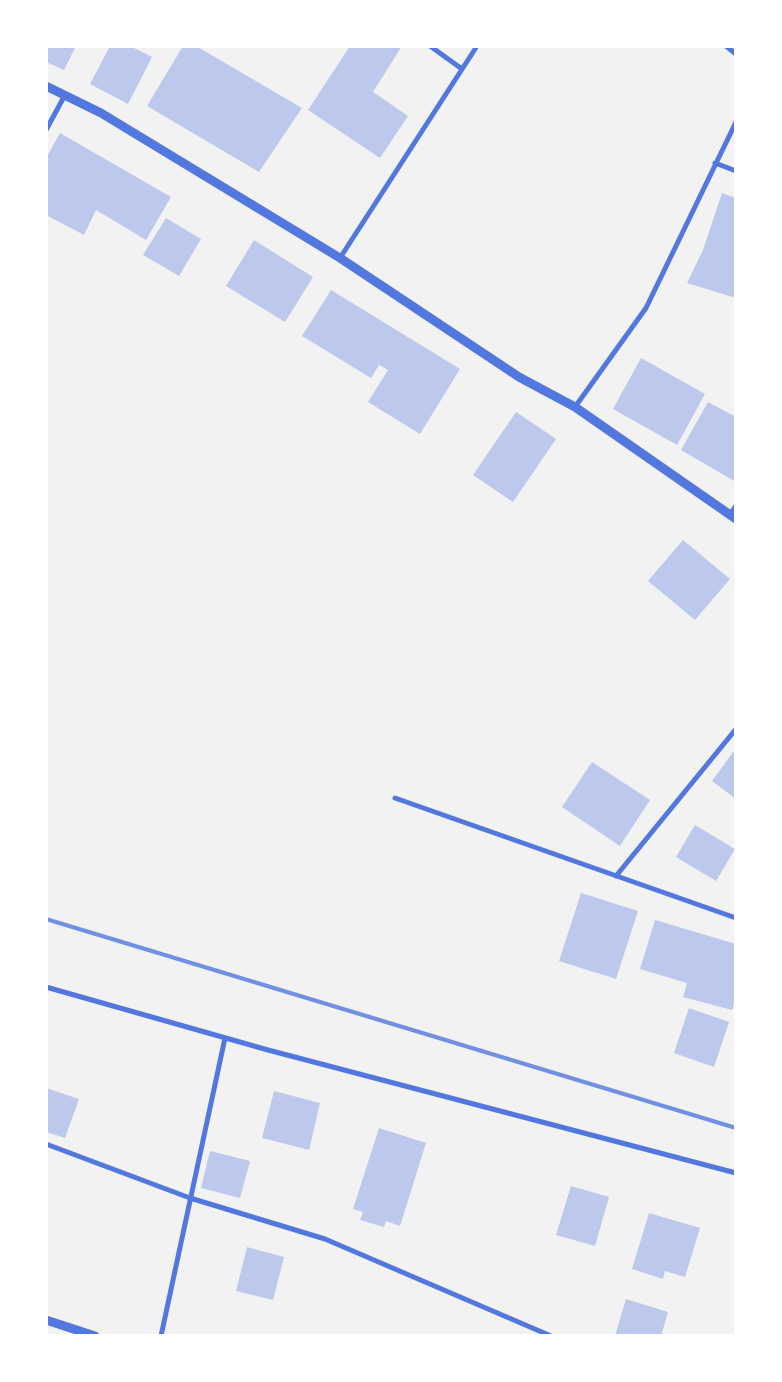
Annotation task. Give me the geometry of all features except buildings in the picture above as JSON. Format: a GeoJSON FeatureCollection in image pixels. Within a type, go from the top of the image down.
{"type":"FeatureCollection","features":[{"type":"Feature","properties":{"kind":"street"},"geometry":{"type":"LineString","coordinates":[[430,46],[462,69]]}},
{"type":"Feature","properties":{"kind":"street"},"geometry":{"type":"LineString","coordinates":[[340,258],[477,46]]}},
{"type":"Feature","properties":{"kind":"street"},"geometry":{"type":"LineString","coordinates":[[726,46],[736,54]]}},
{"type":"Feature","properties":{"kind":"street"},"geometry":{"type":"LineString","coordinates":[[46,86],[101,113],[340,258],[519,377],[575,408],[733,517],[736,506]]}},
{"type":"Feature","properties":{"kind":"street"},"geometry":{"type":"LineString","coordinates":[[46,130],[65,96]]}},
{"type":"Feature","properties":{"kind":"street"},"geometry":{"type":"LineString","coordinates":[[575,408],[646,308],[736,122]]}},
{"type":"Feature","properties":{"kind":"street"},"geometry":{"type":"LineString","coordinates":[[715,164],[736,171]]}},
{"type":"Feature","properties":{"kind":"street"},"geometry":{"type":"LineString","coordinates":[[616,876],[736,729]]}},
{"type":"Feature","properties":{"kind":"street"},"geometry":{"type":"LineString","coordinates":[[395,798],[736,918]]}},
{"type":"Feature","properties":{"kind":"street"},"geometry":{"type":"LineString","coordinates":[[46,987],[225,1038],[736,1173]]}},
{"type":"Feature","properties":{"kind":"street"},"geometry":{"type":"LineString","coordinates":[[161,1336],[225,1038]]}},
{"type":"Feature","properties":{"kind":"street"},"geometry":{"type":"LineString","coordinates":[[46,1144],[190,1198],[325,1239],[551,1336]]}},
{"type":"Feature","properties":{"kind":"street"},"geometry":{"type":"LineString","coordinates":[[46,1320],[95,1336]]}},
{"type":"Feature","properties":{"kind":"railway"},"geometry":{"type":"LineString","coordinates":[[46,919],[736,1128]]}}]}
